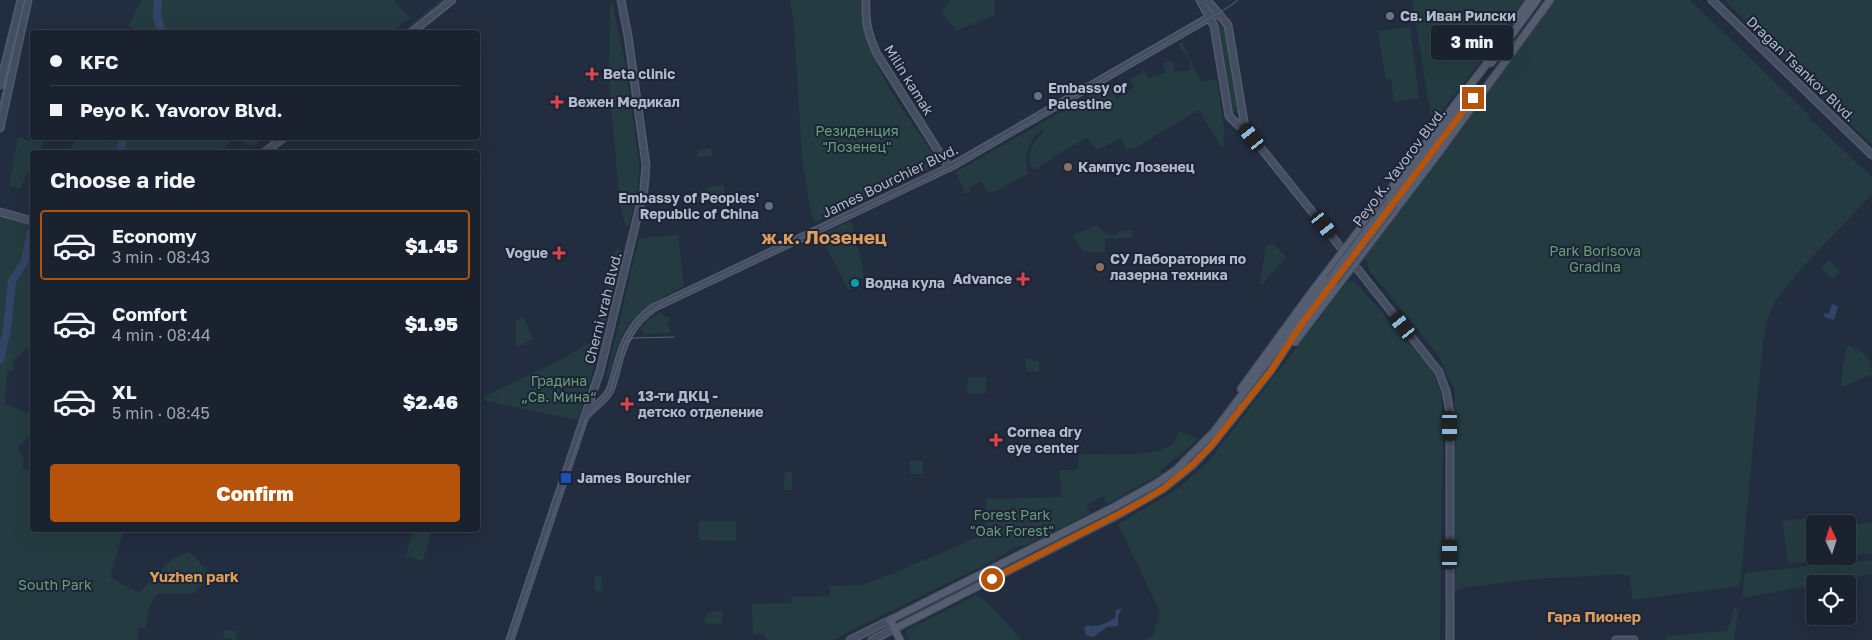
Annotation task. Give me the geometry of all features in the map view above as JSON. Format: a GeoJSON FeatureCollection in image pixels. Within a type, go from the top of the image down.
{"type":"FeatureCollection","features":[{"type":"Feature","properties":{"kind":"main road"},"geometry":{"type":"LineString","coordinates":[[894,629],[1152,496],[1192,465],[1217,434],[1224,413],[1260,362],[1491,58],[1530,0]]}},
{"type":"Feature","properties":{"kind":"main road","name":"Peyo K. Yavorov Blvd."},"geometry":{"type":"LineString","coordinates":[[1471,97],[1537,0]]}},
{"type":"Feature","properties":{"kind":"main road","name":"Peyo K. Yavorov Blvd."},"geometry":{"type":"LineString","coordinates":[[1217,434],[1545,0]]}},
{"type":"Feature","properties":{"kind":"main road"},"geometry":{"type":"LineString","coordinates":[[1270,372],[1355,265],[1550,0]]}},
{"type":"Feature","properties":{"kind":"main road"},"geometry":{"type":"LineString","coordinates":[[1437,155],[1491,58]]}},
{"type":"Feature","properties":{"kind":"main road"},"geometry":{"type":"LineString","coordinates":[[1425,144],[1501,66]]}},
{"type":"Feature","properties":{"kind":"main road","name":"Peyo K. Yavorov Blvd."},"geometry":{"type":"LineString","coordinates":[[890,620],[1151,487],[1176,470],[1217,434],[1270,372],[1332,281]]}},
{"type":"Feature","properties":{"kind":"main road"},"geometry":{"type":"LineString","coordinates":[[890,620],[900,640]]}},
{"type":"Feature","properties":{"kind":"street"},"geometry":{"type":"LineString","coordinates":[[0,85],[21,0]]}},
{"type":"Feature","properties":{"kind":"street"},"geometry":{"type":"LineString","coordinates":[[0,128],[28,0]]}},
{"type":"Feature","properties":{"kind":"street"},"geometry":{"type":"LineString","coordinates":[[414,30],[452,0]]}},
{"type":"Feature","properties":{"kind":"street","name":"Cherni vrah Blvd."},"geometry":{"type":"LineString","coordinates":[[510,640],[586,416],[609,339],[645,183],[646,165],[628,36],[621,0]]}},
{"type":"Feature","properties":{"kind":"street","name":"Milin kamak"},"geometry":{"type":"LineString","coordinates":[[866,0],[868,35],[877,54],[949,168]]}},
{"type":"Feature","properties":{"kind":"street"},"geometry":{"type":"LineString","coordinates":[[1200,0],[1210,17],[1216,37],[1229,116],[1238,125],[1245,128],[1344,250],[1439,372],[1446,391],[1450,413],[1450,640]]}},
{"type":"Feature","properties":{"kind":"street"},"geometry":{"type":"LineString","coordinates":[[1207,0],[1228,26],[1232,40],[1245,128]]}},
{"type":"Feature","properties":{"kind":"street","name":"Dragan Tsankov Blvd."},"geometry":{"type":"LineString","coordinates":[[1712,0],[1872,155]]}},
{"type":"Feature","properties":{"kind":"street","name":"James Bourchier Blvd."},"geometry":{"type":"LineString","coordinates":[[586,416],[605,398],[610,389],[622,349],[630,331],[640,318],[653,308],[949,168],[1218,14]]}},
{"type":"Feature","properties":{"kind":"street"},"geometry":{"type":"LineString","coordinates":[[268,150],[280,140]]}},
{"type":"Feature","properties":{"kind":"street"},"geometry":{"type":"LineString","coordinates":[[0,212],[30,221]]}},
{"type":"Feature","properties":{"kind":"street"},"geometry":{"type":"LineString","coordinates":[[850,640],[890,620]]}},
{"type":"Feature","properties":{"kind":"street"},"geometry":{"type":"LineString","coordinates":[[872,640],[894,629]]}},
{"type":"Feature","properties":{"kind":"street"},"geometry":{"type":"LineString","coordinates":[[1616,640],[1634,640]]}},
{"type":"Feature","properties":{"kind":"green space"},"geometry":{"type":"Polygon","coordinates":[[[142,0],[396,0],[410,18],[395,30],[137,30],[128,26],[142,0]]]}},
{"type":"Feature","properties":{"kind":"green space"},"geometry":{"type":"Polygon","coordinates":[[[441,0],[445,0],[408,30],[404,30],[441,0]]]}},
{"type":"Feature","properties":{"kind":"green space","name":"Резиденция \"Лозенец\""},"geometry":{"type":"Polygon","coordinates":[[[790,0],[861,0],[862,20],[867,42],[876,64],[901,107],[940,164],[815,222],[811,215],[802,157],[794,26],[790,0]]]}},
{"type":"Feature","properties":{"kind":"green space"},"geometry":{"type":"Polygon","coordinates":[[[951,0],[995,0],[995,15],[956,31],[942,12],[951,0]]]}},
{"type":"Feature","properties":{"kind":"green space"},"geometry":{"type":"Polygon","coordinates":[[[1412,0],[1524,0],[1471,74],[1432,123],[1412,0]]]}},
{"type":"Feature","properties":{"kind":"green space","name":"Park Borisova Gradina"},"geometry":{"type":"Polygon","coordinates":[[[1554,0],[1690,0],[1807,113],[1810,119],[1872,177],[1872,194],[1800,270],[1775,301],[1768,318],[1764,335],[1757,401],[1740,586],[1633,600],[1629,576],[1623,574],[1535,579],[1460,588],[1455,593],[1455,389],[1446,374],[1440,358],[1370,271],[1366,256],[1454,140],[1554,0]]]}},
{"type":"Feature","properties":{"kind":"green space"},"geometry":{"type":"Polygon","coordinates":[[[1724,0],[1872,0],[1872,144],[1864,137],[1724,0]]]}},
{"type":"Feature","properties":{"kind":"green space"},"geometry":{"type":"Polygon","coordinates":[[[612,2],[626,67],[639,165],[638,188],[629,225],[627,226],[625,225],[620,204],[609,83],[610,4],[612,2]]]}},
{"type":"Feature","properties":{"kind":"green space"},"geometry":{"type":"Polygon","coordinates":[[[1223,23],[1226,28],[1239,112],[1231,113],[1229,107],[1218,30],[1218,26],[1223,23]]]}},
{"type":"Feature","properties":{"kind":"green space"},"geometry":{"type":"Polygon","coordinates":[[[1410,27],[1419,98],[1394,102],[1391,79],[1386,80],[1378,31],[1410,27]]]}},
{"type":"Feature","properties":{"kind":"green space"},"geometry":{"type":"Polygon","coordinates":[[[1182,42],[1201,82],[1217,79],[1225,135],[1223,136],[1224,147],[1221,146],[1199,110],[1133,149],[1127,151],[1120,138],[1097,150],[1087,138],[1033,170],[1030,154],[1033,145],[1043,133],[1042,130],[1033,139],[1028,149],[1026,161],[1028,174],[992,193],[991,191],[988,193],[981,181],[969,188],[971,192],[965,194],[956,172],[1108,85],[1117,99],[1134,88],[1130,80],[1144,71],[1148,78],[1166,73],[1163,63],[1172,60],[1175,72],[1191,70],[1188,58],[1179,44],[1182,42]]]}},
{"type":"Feature","properties":{"kind":"green space"},"geometry":{"type":"Polygon","coordinates":[[[18,137],[31,141],[45,140],[39,150],[30,150],[30,168],[20,189],[9,186],[18,137]]]}},
{"type":"Feature","properties":{"kind":"green space"},"geometry":{"type":"Polygon","coordinates":[[[75,140],[103,140],[106,142],[107,140],[232,140],[224,150],[70,150],[75,140]]]}},
{"type":"Feature","properties":{"kind":"green space"},"geometry":{"type":"Polygon","coordinates":[[[242,140],[261,140],[252,146],[242,140]]]}},
{"type":"Feature","properties":{"kind":"green space"},"geometry":{"type":"Polygon","coordinates":[[[711,148],[712,156],[698,157],[697,150],[711,148]]]}},
{"type":"Feature","properties":{"kind":"green space"},"geometry":{"type":"Polygon","coordinates":[[[724,185],[725,199],[696,202],[695,191],[724,185]]]}},
{"type":"Feature","properties":{"kind":"green space","name":"South Park"},"geometry":{"type":"Polygon","coordinates":[[[0,218],[29,224],[26,230],[30,231],[30,346],[12,361],[15,371],[7,371],[5,404],[30,414],[30,435],[18,447],[24,460],[23,469],[30,471],[30,532],[123,532],[110,577],[139,593],[168,563],[182,554],[190,552],[211,575],[194,593],[162,593],[156,595],[149,608],[145,628],[138,628],[138,640],[0,640],[0,218]]]}},
{"type":"Feature","properties":{"kind":"green space"},"geometry":{"type":"Polygon","coordinates":[[[851,221],[863,268],[864,278],[860,279],[860,289],[848,289],[820,235],[851,221]]]}},
{"type":"Feature","properties":{"kind":"green space"},"geometry":{"type":"Polygon","coordinates":[[[1096,225],[1111,235],[1118,234],[1121,231],[1132,230],[1132,238],[1105,238],[1105,252],[1083,252],[1073,236],[1096,225]]]}},
{"type":"Feature","properties":{"kind":"green space"},"geometry":{"type":"Polygon","coordinates":[[[678,235],[683,287],[652,304],[632,321],[619,343],[609,377],[606,378],[639,238],[678,235]]]}},
{"type":"Feature","properties":{"kind":"green space"},"geometry":{"type":"Polygon","coordinates":[[[1274,244],[1286,257],[1262,285],[1260,284],[1266,245],[1274,244]]]}},
{"type":"Feature","properties":{"kind":"green space"},"geometry":{"type":"Polygon","coordinates":[[[617,248],[621,249],[619,270],[603,333],[599,334],[596,329],[599,327],[602,307],[605,305],[613,257],[617,248]]]}},
{"type":"Feature","properties":{"kind":"green space"},"geometry":{"type":"Polygon","coordinates":[[[1829,260],[1840,271],[1833,279],[1821,268],[1829,260]]]}},
{"type":"Feature","properties":{"kind":"green space"},"geometry":{"type":"Polygon","coordinates":[[[1348,281],[1353,281],[1358,285],[1432,370],[1441,393],[1443,420],[1440,640],[1144,640],[1153,636],[1160,612],[1118,524],[1176,490],[1207,463],[1348,281]]]}},
{"type":"Feature","properties":{"kind":"green space"},"geometry":{"type":"Polygon","coordinates":[[[662,312],[664,317],[668,316],[670,321],[667,323],[671,333],[644,334],[641,329],[647,321],[662,312]]]}},
{"type":"Feature","properties":{"kind":"green space"},"geometry":{"type":"Polygon","coordinates":[[[524,317],[533,339],[516,348],[516,321],[524,317]]]}},
{"type":"Feature","properties":{"kind":"green space","name":"Градина „Св. Мина“"},"geometry":{"type":"Polygon","coordinates":[[[591,342],[601,343],[578,420],[485,401],[484,398],[487,395],[566,357],[591,342]]]}},
{"type":"Feature","properties":{"kind":"green space"},"geometry":{"type":"Polygon","coordinates":[[[1848,345],[1866,355],[1872,367],[1872,374],[1844,386],[1841,385],[1844,358],[1848,345]]]}},
{"type":"Feature","properties":{"kind":"green space"},"geometry":{"type":"Polygon","coordinates":[[[1025,359],[1039,361],[1039,372],[1026,371],[1025,359]]]}},
{"type":"Feature","properties":{"kind":"green space"},"geometry":{"type":"Polygon","coordinates":[[[968,377],[986,377],[986,393],[967,393],[968,377]]]}},
{"type":"Feature","properties":{"kind":"green space","name":"Forest Park \"Oak Forest\""},"geometry":{"type":"Polygon","coordinates":[[[1179,431],[1199,439],[1160,471],[1162,473],[1107,504],[1103,496],[1086,505],[1090,513],[1027,545],[1010,550],[995,560],[835,640],[767,640],[764,635],[753,634],[752,604],[791,603],[791,597],[830,596],[830,586],[862,585],[894,573],[985,534],[986,499],[1061,497],[1060,470],[1078,470],[1079,454],[1125,454],[1160,450],[1172,444],[1179,431]]]}},
{"type":"Feature","properties":{"kind":"green space"},"geometry":{"type":"Polygon","coordinates":[[[910,461],[923,461],[923,474],[910,474],[910,461]]]}},
{"type":"Feature","properties":{"kind":"green space"},"geometry":{"type":"Polygon","coordinates":[[[785,472],[792,472],[792,490],[784,490],[785,472]]]}},
{"type":"Feature","properties":{"kind":"green space"},"geometry":{"type":"Polygon","coordinates":[[[1112,512],[1111,514],[1044,549],[1043,546],[1112,512]]]}},
{"type":"Feature","properties":{"kind":"green space"},"geometry":{"type":"Polygon","coordinates":[[[1806,519],[1806,562],[1788,564],[1783,521],[1806,519]]]}},
{"type":"Feature","properties":{"kind":"green space"},"geometry":{"type":"Polygon","coordinates":[[[699,521],[736,521],[736,541],[699,540],[699,521]]]}},
{"type":"Feature","properties":{"kind":"green space"},"geometry":{"type":"Polygon","coordinates":[[[1872,522],[1872,553],[1856,555],[1856,525],[1872,522]]]}},
{"type":"Feature","properties":{"kind":"green space"},"geometry":{"type":"Polygon","coordinates":[[[412,532],[431,532],[423,561],[406,556],[412,532]]]}},
{"type":"Feature","properties":{"kind":"green space"},"geometry":{"type":"Polygon","coordinates":[[[1032,552],[1033,554],[897,622],[1032,552]]]}},
{"type":"Feature","properties":{"kind":"green space"},"geometry":{"type":"Polygon","coordinates":[[[1872,560],[1872,574],[1856,577],[1856,575],[1806,575],[1806,586],[1742,598],[1745,573],[1823,565],[1856,565],[1856,562],[1872,560]]]}},
{"type":"Feature","properties":{"kind":"green space"},"geometry":{"type":"Polygon","coordinates":[[[595,576],[601,576],[602,591],[595,591],[595,576]]]}},
{"type":"Feature","properties":{"kind":"green space"},"geometry":{"type":"Polygon","coordinates":[[[976,595],[986,601],[1020,640],[909,640],[905,631],[976,595]]]}},
{"type":"Feature","properties":{"kind":"green space"},"geometry":{"type":"Polygon","coordinates":[[[1735,606],[1738,613],[1734,640],[1665,640],[1667,636],[1727,631],[1735,606]]]}},
{"type":"Feature","properties":{"kind":"green space"},"geometry":{"type":"Polygon","coordinates":[[[714,611],[723,612],[722,624],[704,623],[706,615],[714,611]]]}},
{"type":"Feature","properties":{"kind":"green space"},"geometry":{"type":"Polygon","coordinates":[[[224,630],[237,631],[236,640],[223,638],[224,630]]]}},
{"type":"Feature","properties":{"kind":"water"},"geometry":{"type":"Polygon","coordinates":[[[1832,304],[1838,306],[1834,320],[1824,317],[1825,313],[1829,314],[1832,304]]]}},
{"type":"Feature","properties":{"kind":"water"},"geometry":{"type":"Polygon","coordinates":[[[1122,608],[1118,616],[1118,626],[1107,627],[1093,637],[1086,635],[1084,628],[1087,625],[1095,626],[1105,623],[1115,618],[1116,610],[1122,608]]]}},
{"type":"Feature","properties":{"kind":"waterway"},"geometry":{"type":"LineString","coordinates":[[158,0],[157,17],[161,30]]}},
{"type":"Feature","properties":{"kind":"waterway"},"geometry":{"type":"LineString","coordinates":[[121,150],[122,140]]}},
{"type":"Feature","properties":{"kind":"waterway"},"geometry":{"type":"LineString","coordinates":[[0,360],[7,329],[12,281],[24,263],[30,238]]}},
{"type":"Feature","properties":{"kind":"tram line"},"geometry":{"type":"LineString","coordinates":[[0,105],[25,0]]}},
{"type":"Feature","properties":{"kind":"tram line"},"geometry":{"type":"LineString","coordinates":[[511,640],[586,418],[610,391],[624,345],[632,330],[645,315],[664,303],[952,167],[1238,0]]}},
{"type":"Feature","properties":{"kind":"tram line"},"geometry":{"type":"LineString","coordinates":[[626,343],[633,338],[674,337]]}},
{"type":"Feature","properties":{"kind":"place","name":"Св. Иван Рилски"},"geometry":{"type":"Point","coordinates":[1390,16]}},
{"type":"Feature","properties":{"kind":"place","name":"Beta clinic"},"geometry":{"type":"Point","coordinates":[592,74]}},
{"type":"Feature","properties":{"kind":"place","name":"Embassy of Palestine"},"geometry":{"type":"Point","coordinates":[1038,96]}},
{"type":"Feature","properties":{"kind":"place","name":"Вежен Медикал"},"geometry":{"type":"Point","coordinates":[557,102]}},
{"type":"Feature","properties":{"kind":"place","name":"Кампус Лозенец"},"geometry":{"type":"Point","coordinates":[1068,167]}},
{"type":"Feature","properties":{"kind":"place","name":"Embassy of Peoples' Republic of China"},"geometry":{"type":"Point","coordinates":[769,206]}},
{"type":"Feature","properties":{"kind":"place","name":"Vogue"},"geometry":{"type":"Point","coordinates":[559,253]}},
{"type":"Feature","properties":{"kind":"place","name":"СУ Лаборатория по лазерна техника"},"geometry":{"type":"Point","coordinates":[1100,267]}},
{"type":"Feature","properties":{"kind":"place","name":"Advance"},"geometry":{"type":"Point","coordinates":[1023,279]}},
{"type":"Feature","properties":{"kind":"place","name":"Водна кула"},"geometry":{"type":"Point","coordinates":[855,283]}},
{"type":"Feature","properties":{"kind":"place","name":"13-ти ДКЦ - детско отделение"},"geometry":{"type":"Point","coordinates":[627,404]}},
{"type":"Feature","properties":{"kind":"place","name":"Cornea dry eye center"},"geometry":{"type":"Point","coordinates":[996,440]}},
{"type":"Feature","properties":{"kind":"place","name":"James Bourchier"},"geometry":{"type":"Point","coordinates":[566,478]}},
{"type":"Feature","properties":{"kind":"district","name":"ж.к. Лозенец"},"geometry":{"type":"Point","coordinates":[824,237]}},
{"type":"Feature","properties":{"kind":"district","name":"Yuzhen park"},"geometry":{"type":"Point","coordinates":[194,577]}},
{"type":"Feature","properties":{"kind":"district","name":"Гара Пионер"},"geometry":{"type":"Point","coordinates":[1594,617]}},
{"type":"Feature","properties":{"kind":"route"},"geometry":{"type":"LineString","coordinates":[[992,579],[1138,504],[1163,489],[1192,465],[1211,446],[1270,372],[1303,322],[1473,98]]}}]}
